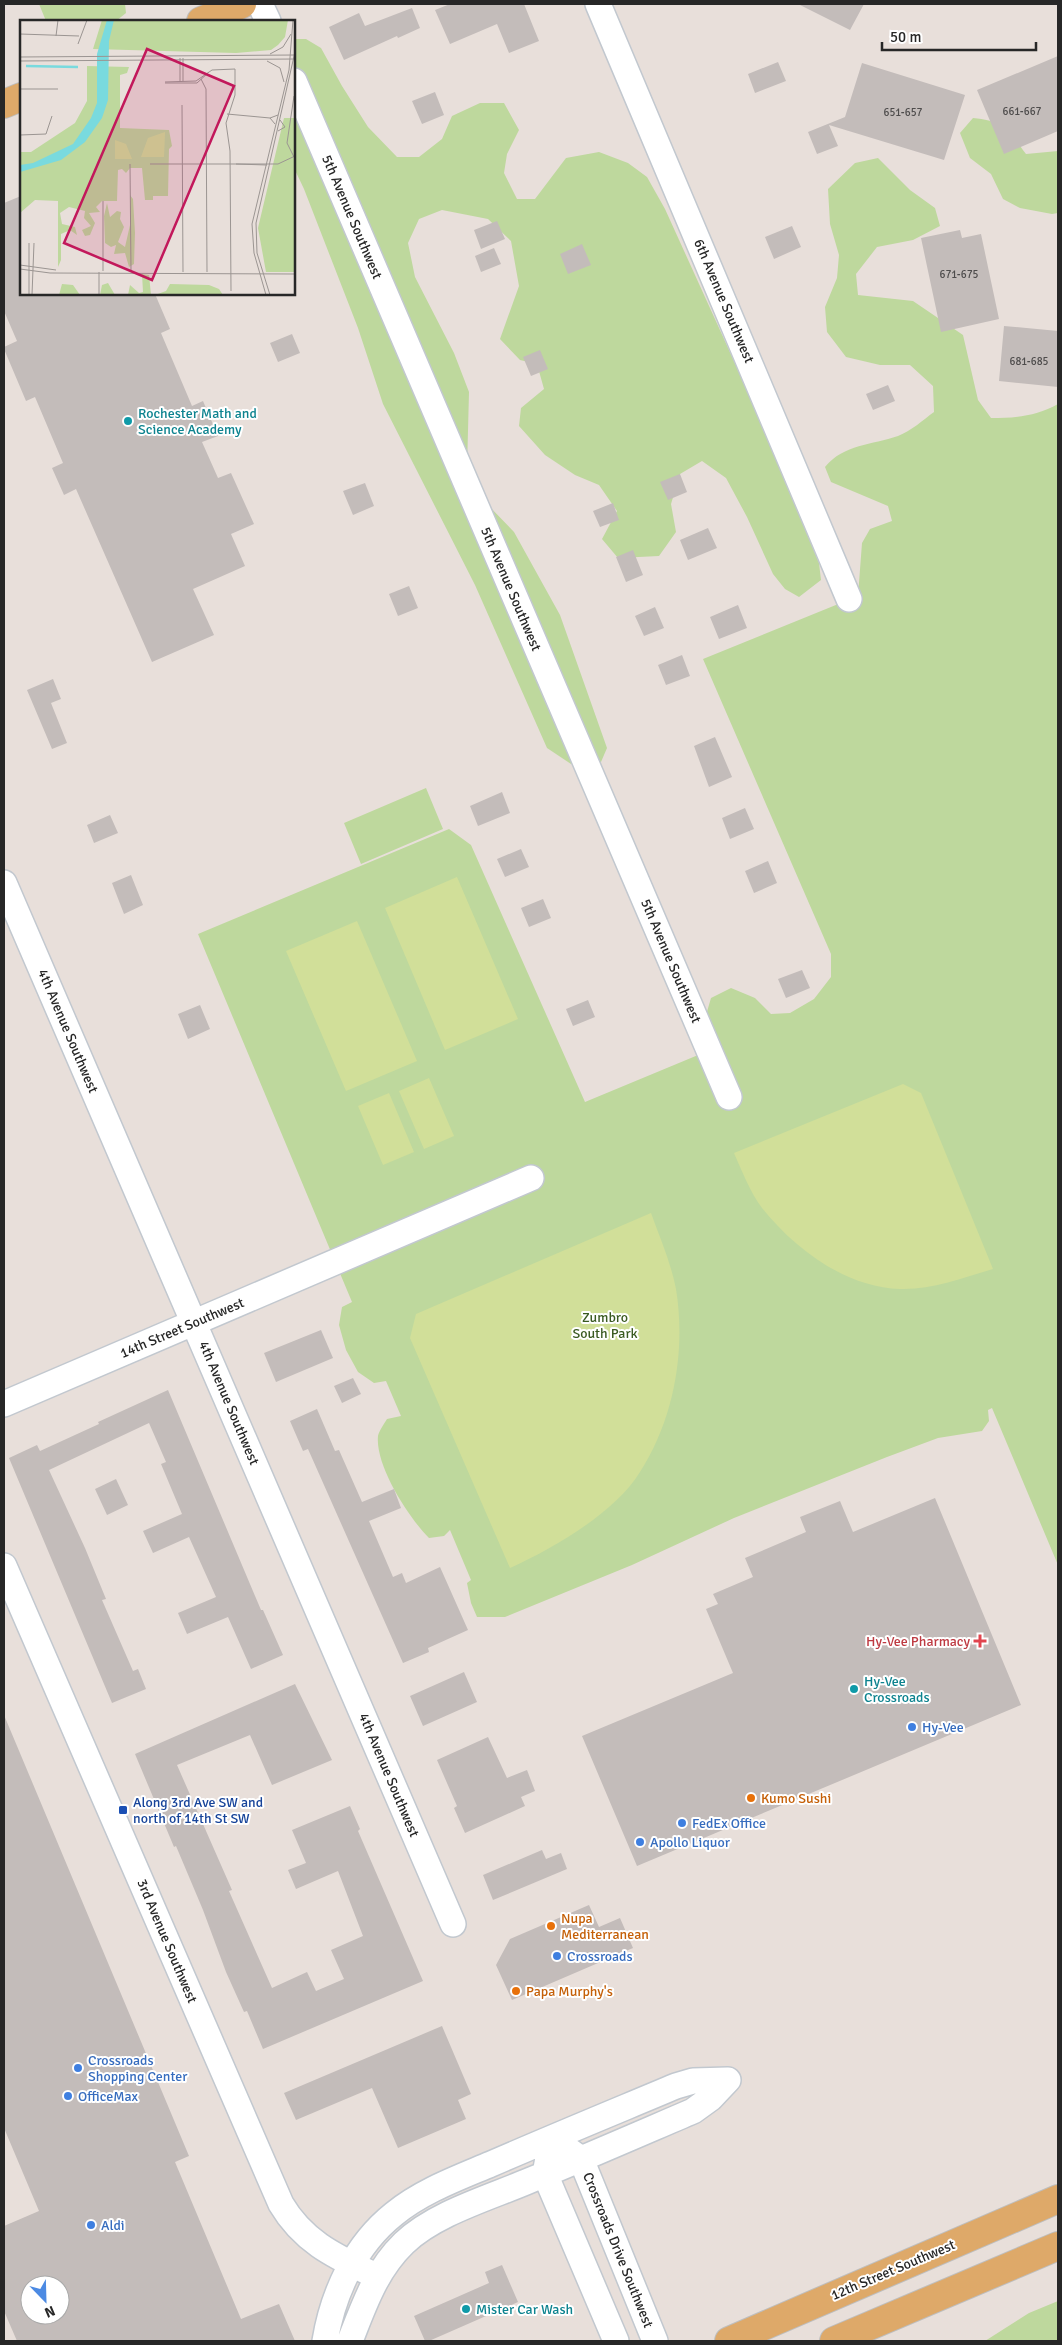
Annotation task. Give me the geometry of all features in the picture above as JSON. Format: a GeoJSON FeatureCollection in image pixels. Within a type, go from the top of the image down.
{"type":"FeatureCollection","features":[{"type":"Feature","properties":{"kind":"main road"},"geometry":{"type":"LineString","coordinates":[[203,20],[242,4]]}},
{"type":"Feature","properties":{"kind":"main road"},"geometry":{"type":"LineString","coordinates":[[4,104],[20,97]]}},
{"type":"Feature","properties":{"kind":"main road","name":"12th Street Southwest"},"geometry":{"type":"LineString","coordinates":[[729,2341],[1058,2199]]}},
{"type":"Feature","properties":{"kind":"main road"},"geometry":{"type":"LineString","coordinates":[[834,2341],[1058,2246]]}},
{"type":"Feature","properties":{"kind":"street"},"geometry":{"type":"LineString","coordinates":[[260,4],[268,20]]}},
{"type":"Feature","properties":{"kind":"street","name":"6th Avenue Southwest"},"geometry":{"type":"LineString","coordinates":[[598,4],[849,599]]}},
{"type":"Feature","properties":{"kind":"street","name":"5th Avenue Southwest"},"geometry":{"type":"LineString","coordinates":[[295,83],[729,1097]]}},
{"type":"Feature","properties":{"kind":"street","name":"4th Avenue Southwest"},"geometry":{"type":"LineString","coordinates":[[4,883],[452,1924]]}},
{"type":"Feature","properties":{"kind":"street","name":"14th Street Southwest"},"geometry":{"type":"LineString","coordinates":[[4,1404],[359,1250],[531,1178]]}},
{"type":"Feature","properties":{"kind":"street","name":"3rd Avenue Southwest"},"geometry":{"type":"LineString","coordinates":[[4,1566],[281,2204],[289,2217],[304,2234],[319,2247],[376,2276]]}},
{"type":"Feature","properties":{"kind":"street","name":"Crossroads Drive Southwest"},"geometry":{"type":"LineString","coordinates":[[350,2341],[376,2276],[404,2243],[426,2227],[484,2199],[693,2111],[711,2098],[728,2080],[693,2081],[676,2086],[551,2138]]}},
{"type":"Feature","properties":{"kind":"street"},"geometry":{"type":"LineString","coordinates":[[325,2341],[332,2310],[351,2264],[379,2228],[407,2204],[551,2138]]}},
{"type":"Feature","properties":{"kind":"street"},"geometry":{"type":"LineString","coordinates":[[551,2138],[544,2174],[616,2341]]}},
{"type":"Feature","properties":{"kind":"street","name":"Crossroads Drive Southwest"},"geometry":{"type":"LineString","coordinates":[[551,2138],[581,2159],[655,2341]]}},
{"type":"Feature","properties":{"kind":"green space"},"geometry":{"type":"Polygon","coordinates":[[[39,4],[125,4],[126,13],[117,20],[46,20],[39,4]]]}},
{"type":"Feature","properties":{"kind":"green space"},"geometry":{"type":"Polygon","coordinates":[[[295,39],[306,39],[321,48],[368,127],[397,157],[419,157],[442,139],[452,116],[480,103],[504,103],[519,130],[507,154],[504,173],[517,199],[535,199],[566,158],[599,152],[628,163],[647,177],[665,209],[774,449],[819,563],[821,580],[799,597],[785,589],[773,574],[747,517],[726,478],[702,461],[680,474],[671,504],[676,532],[659,556],[618,558],[602,539],[617,511],[599,485],[575,475],[545,455],[519,426],[521,408],[544,389],[537,364],[520,360],[500,339],[519,286],[511,241],[488,219],[442,210],[419,219],[408,243],[415,277],[454,353],[469,392],[467,469],[487,504],[514,532],[560,615],[607,748],[598,769],[571,764],[547,748],[475,585],[383,404],[358,328],[295,170],[295,39]]]}},
{"type":"Feature","properties":{"kind":"green space"},"geometry":{"type":"Polygon","coordinates":[[[973,118],[991,121],[1004,128],[1026,154],[1058,151],[1058,213],[1052,214],[1020,208],[1003,199],[991,174],[970,158],[960,133],[973,118]]]}},
{"type":"Feature","properties":{"kind":"green space","name":"Zumbro South Park"},"geometry":{"type":"Polygon","coordinates":[[[878,158],[910,190],[935,208],[940,226],[913,240],[877,247],[856,274],[858,295],[913,301],[963,335],[978,400],[991,418],[1026,416],[1058,404],[1058,1565],[992,1408],[988,1410],[989,1421],[982,1431],[938,1438],[887,1457],[734,1518],[632,1565],[505,1617],[477,1617],[471,1603],[467,1583],[471,1580],[450,1530],[444,1536],[429,1538],[403,1505],[382,1462],[378,1436],[380,1430],[387,1419],[401,1416],[386,1381],[374,1383],[358,1372],[346,1350],[339,1325],[342,1307],[352,1302],[198,934],[449,829],[471,845],[585,1102],[715,1048],[704,1022],[711,998],[731,988],[755,998],[771,1014],[790,1013],[814,999],[831,977],[831,954],[703,659],[858,596],[862,543],[870,529],[892,521],[888,506],[831,482],[825,467],[833,459],[850,449],[903,434],[934,412],[933,386],[910,365],[880,365],[846,357],[827,332],[825,307],[837,278],[839,255],[830,224],[828,189],[855,163],[878,158]]]}},
{"type":"Feature","properties":{"kind":"green space"},"geometry":{"type":"Polygon","coordinates":[[[426,788],[443,829],[361,864],[344,823],[426,788]]]}},
{"type":"Feature","properties":{"kind":"green space"},"geometry":{"type":"Polygon","coordinates":[[[457,877],[518,1019],[445,1050],[385,908],[457,877]]]}},
{"type":"Feature","properties":{"kind":"green space"},"geometry":{"type":"Polygon","coordinates":[[[357,921],[417,1061],[346,1091],[286,951],[357,921]]]}},
{"type":"Feature","properties":{"kind":"green space"},"geometry":{"type":"Polygon","coordinates":[[[429,1078],[454,1136],[424,1149],[399,1091],[429,1078]]]}},
{"type":"Feature","properties":{"kind":"green space"},"geometry":{"type":"Polygon","coordinates":[[[903,1084],[921,1093],[993,1269],[924,1288],[900,1289],[880,1287],[860,1281],[823,1263],[790,1238],[762,1208],[746,1181],[734,1153],[903,1084]]]}},
{"type":"Feature","properties":{"kind":"green space"},"geometry":{"type":"Polygon","coordinates":[[[389,1093],[414,1152],[383,1165],[358,1106],[389,1093]]]}},
{"type":"Feature","properties":{"kind":"green space"},"geometry":{"type":"Polygon","coordinates":[[[651,1213],[671,1270],[679,1312],[678,1360],[669,1407],[661,1430],[640,1472],[615,1502],[563,1540],[510,1568],[410,1338],[416,1314],[651,1213]]]}},
{"type":"Feature","properties":{"kind":"green space"},"geometry":{"type":"Polygon","coordinates":[[[1058,2301],[1058,2341],[985,2341],[1029,2313],[1058,2301]]]}},
{"type":"Feature","properties":{"kind":"building"},"geometry":{"type":"Polygon","coordinates":[[[450,4],[524,4],[539,41],[509,53],[497,24],[450,44],[435,10],[450,4]]]}},
{"type":"Feature","properties":{"kind":"building"},"geometry":{"type":"Polygon","coordinates":[[[798,4],[864,4],[850,30],[798,4]]]}},
{"type":"Feature","properties":{"kind":"building"},"geometry":{"type":"Polygon","coordinates":[[[412,8],[420,28],[398,38],[397,36],[344,60],[329,27],[359,13],[365,26],[412,8]]]}},
{"type":"Feature","properties":{"kind":"building"},"geometry":{"type":"Polygon","coordinates":[[[1058,56],[1058,131],[1004,154],[977,90],[1058,56]]]}},
{"type":"Feature","properties":{"kind":"building"},"geometry":{"type":"Polygon","coordinates":[[[778,62],[786,81],[755,93],[748,74],[778,62]]]}},
{"type":"Feature","properties":{"kind":"building"},"geometry":{"type":"Polygon","coordinates":[[[862,63],[965,95],[944,160],[829,125],[838,146],[817,154],[808,132],[845,117],[862,63]]]}},
{"type":"Feature","properties":{"kind":"building"},"geometry":{"type":"Polygon","coordinates":[[[435,92],[444,115],[422,124],[412,101],[435,92]]]}},
{"type":"Feature","properties":{"kind":"building","name":"Rochester Math and Science Academy"},"geometry":{"type":"Polygon","coordinates":[[[20,196],[20,295],[155,295],[170,329],[161,333],[192,406],[203,401],[218,436],[202,442],[218,478],[231,473],[254,524],[231,534],[245,566],[193,589],[214,635],[152,662],[76,489],[64,495],[52,468],[63,463],[35,397],[26,401],[4,349],[4,347],[17,341],[4,311],[4,203],[20,196]]]}},
{"type":"Feature","properties":{"kind":"building"},"geometry":{"type":"Polygon","coordinates":[[[497,221],[505,239],[481,249],[474,230],[497,221]]]}},
{"type":"Feature","properties":{"kind":"building"},"geometry":{"type":"Polygon","coordinates":[[[792,226],[801,247],[774,259],[765,237],[792,226]]]}},
{"type":"Feature","properties":{"kind":"building"},"geometry":{"type":"Polygon","coordinates":[[[960,230],[962,238],[981,234],[999,319],[941,332],[921,238],[960,230]]]}},
{"type":"Feature","properties":{"kind":"building"},"geometry":{"type":"Polygon","coordinates":[[[582,244],[591,265],[568,274],[560,254],[582,244]]]}},
{"type":"Feature","properties":{"kind":"building"},"geometry":{"type":"Polygon","coordinates":[[[494,248],[501,264],[481,272],[475,256],[494,248]]]}},
{"type":"Feature","properties":{"kind":"building"},"geometry":{"type":"Polygon","coordinates":[[[1004,326],[1058,331],[1058,387],[999,381],[1004,326]]]}},
{"type":"Feature","properties":{"kind":"building"},"geometry":{"type":"Polygon","coordinates":[[[292,334],[300,353],[278,362],[270,343],[292,334]]]}},
{"type":"Feature","properties":{"kind":"building"},"geometry":{"type":"Polygon","coordinates":[[[540,350],[548,369],[531,376],[523,357],[540,350]]]}},
{"type":"Feature","properties":{"kind":"building"},"geometry":{"type":"Polygon","coordinates":[[[888,385],[895,401],[873,410],[866,394],[888,385]]]}},
{"type":"Feature","properties":{"kind":"building"},"geometry":{"type":"Polygon","coordinates":[[[680,474],[687,492],[668,500],[660,482],[680,474]]]}},
{"type":"Feature","properties":{"kind":"building"},"geometry":{"type":"Polygon","coordinates":[[[365,483],[374,506],[353,515],[343,491],[365,483]]]}},
{"type":"Feature","properties":{"kind":"building"},"geometry":{"type":"Polygon","coordinates":[[[613,503],[619,520],[600,527],[593,511],[613,503]]]}},
{"type":"Feature","properties":{"kind":"building"},"geometry":{"type":"Polygon","coordinates":[[[708,528],[717,548],[688,560],[680,540],[708,528]]]}},
{"type":"Feature","properties":{"kind":"building"},"geometry":{"type":"Polygon","coordinates":[[[633,550],[643,575],[626,582],[616,557],[633,550]]]}},
{"type":"Feature","properties":{"kind":"building"},"geometry":{"type":"Polygon","coordinates":[[[409,586],[418,608],[398,616],[389,594],[409,586]]]}},
{"type":"Feature","properties":{"kind":"building"},"geometry":{"type":"Polygon","coordinates":[[[738,605],[747,628],[719,639],[710,617],[738,605]]]}},
{"type":"Feature","properties":{"kind":"building"},"geometry":{"type":"Polygon","coordinates":[[[655,607],[664,628],[644,636],[635,616],[655,607]]]}},
{"type":"Feature","properties":{"kind":"building"},"geometry":{"type":"Polygon","coordinates":[[[682,655],[690,676],[666,685],[658,665],[682,655]]]}},
{"type":"Feature","properties":{"kind":"building"},"geometry":{"type":"Polygon","coordinates":[[[53,679],[61,699],[51,703],[67,743],[52,749],[27,690],[53,679]]]}},
{"type":"Feature","properties":{"kind":"building"},"geometry":{"type":"Polygon","coordinates":[[[715,737],[732,777],[709,787],[694,746],[715,737]]]}},
{"type":"Feature","properties":{"kind":"building"},"geometry":{"type":"Polygon","coordinates":[[[502,792],[510,813],[478,826],[470,806],[502,792]]]}},
{"type":"Feature","properties":{"kind":"building"},"geometry":{"type":"Polygon","coordinates":[[[745,808],[754,829],[730,839],[722,818],[745,808]]]}},
{"type":"Feature","properties":{"kind":"building"},"geometry":{"type":"Polygon","coordinates":[[[110,815],[118,833],[94,843],[87,825],[110,815]]]}},
{"type":"Feature","properties":{"kind":"building"},"geometry":{"type":"Polygon","coordinates":[[[521,849],[529,867],[505,877],[497,859],[521,849]]]}},
{"type":"Feature","properties":{"kind":"building"},"geometry":{"type":"Polygon","coordinates":[[[768,861],[777,883],[754,893],[745,871],[768,861]]]}},
{"type":"Feature","properties":{"kind":"building"},"geometry":{"type":"Polygon","coordinates":[[[131,875],[143,905],[124,914],[112,883],[131,875]]]}},
{"type":"Feature","properties":{"kind":"building"},"geometry":{"type":"Polygon","coordinates":[[[543,899],[551,918],[529,927],[521,908],[543,899]]]}},
{"type":"Feature","properties":{"kind":"building"},"geometry":{"type":"Polygon","coordinates":[[[802,970],[810,988],[786,998],[778,979],[802,970]]]}},
{"type":"Feature","properties":{"kind":"building"},"geometry":{"type":"Polygon","coordinates":[[[588,1000],[595,1017],[573,1026],[566,1009],[588,1000]]]}},
{"type":"Feature","properties":{"kind":"building"},"geometry":{"type":"Polygon","coordinates":[[[200,1005],[210,1029],[188,1039],[178,1014],[200,1005]]]}},
{"type":"Feature","properties":{"kind":"building"},"geometry":{"type":"Polygon","coordinates":[[[321,1330],[333,1358],[276,1382],[264,1353],[321,1330]]]}},
{"type":"Feature","properties":{"kind":"building"},"geometry":{"type":"Polygon","coordinates":[[[353,1378],[361,1394],[342,1403],[334,1386],[353,1378]]]}},
{"type":"Feature","properties":{"kind":"building"},"geometry":{"type":"Polygon","coordinates":[[[168,1390],[261,1610],[263,1610],[283,1655],[251,1669],[228,1617],[187,1634],[178,1613],[216,1597],[189,1537],[153,1553],[143,1531],[182,1514],[161,1464],[166,1462],[149,1423],[49,1470],[85,1548],[106,1599],[102,1600],[133,1671],[138,1669],[146,1689],[112,1703],[9,1458],[37,1445],[40,1451],[168,1390]]]}},
{"type":"Feature","properties":{"kind":"building"},"geometry":{"type":"Polygon","coordinates":[[[317,1409],[335,1451],[339,1450],[362,1502],[394,1489],[401,1508],[369,1521],[393,1577],[402,1573],[406,1583],[440,1567],[468,1630],[428,1648],[429,1652],[403,1663],[308,1449],[303,1451],[290,1421],[317,1409]]]}},
{"type":"Feature","properties":{"kind":"building"},"geometry":{"type":"Polygon","coordinates":[[[116,1479],[128,1505],[107,1515],[95,1489],[116,1479]]]}},
{"type":"Feature","properties":{"kind":"building","name":"Hy-Vee Crossroads"},"geometry":{"type":"Polygon","coordinates":[[[935,1498],[1021,1705],[637,1866],[582,1736],[733,1673],[706,1609],[718,1604],[713,1594],[753,1577],[745,1558],[806,1532],[800,1517],[840,1501],[853,1532],[935,1498]]]}},
{"type":"Feature","properties":{"kind":"building"},"geometry":{"type":"Polygon","coordinates":[[[464,1672],[477,1702],[423,1726],[410,1696],[464,1672]]]}},
{"type":"Feature","properties":{"kind":"building"},"geometry":{"type":"Polygon","coordinates":[[[295,1684],[332,1760],[272,1785],[250,1735],[177,1765],[232,1890],[229,1891],[272,1988],[307,1972],[316,1991],[344,1979],[331,1950],[363,1936],[338,1871],[296,1889],[288,1870],[306,1863],[292,1830],[350,1806],[360,1829],[358,1831],[423,1981],[263,2049],[247,2011],[244,2012],[226,1972],[203,1910],[135,1754],[295,1684]]]}},
{"type":"Feature","properties":{"kind":"building","name":"Crossroads Shopping Center"},"geometry":{"type":"Polygon","coordinates":[[[4,1715],[189,2156],[175,2162],[241,2319],[279,2304],[295,2341],[17,2341],[4,2311],[4,2226],[39,2211],[4,2128],[4,1715]]]}},
{"type":"Feature","properties":{"kind":"building"},"geometry":{"type":"Polygon","coordinates":[[[488,1737],[507,1778],[527,1770],[535,1791],[521,1797],[525,1806],[465,1833],[454,1808],[457,1806],[437,1760],[488,1737]]]}},
{"type":"Feature","properties":{"kind":"building"},"geometry":{"type":"Polygon","coordinates":[[[542,1850],[546,1859],[561,1853],[567,1869],[493,1900],[483,1875],[542,1850]]]}},
{"type":"Feature","properties":{"kind":"building","name":"Crossroads"},"geometry":{"type":"Polygon","coordinates":[[[589,1905],[599,1927],[620,1918],[633,1948],[512,2000],[496,1965],[510,1939],[589,1905]]]}},
{"type":"Feature","properties":{"kind":"building"},"geometry":{"type":"Polygon","coordinates":[[[442,2026],[471,2094],[458,2100],[466,2119],[398,2148],[372,2088],[296,2120],[284,2093],[442,2026]]]}},
{"type":"Feature","properties":{"kind":"building","name":"Mister Car Wash"},"geometry":{"type":"Polygon","coordinates":[[[502,2265],[518,2302],[429,2341],[425,2341],[414,2316],[489,2283],[485,2272],[502,2265]]]}},
{"type":"Feature","properties":{"kind":"place","name":"Rochester Math and Science Academy"},"geometry":{"type":"Point","coordinates":[128,421]}},
{"type":"Feature","properties":{"kind":"place","name":"Hy-Vee Pharmacy"},"geometry":{"type":"Point","coordinates":[980,1641]}},
{"type":"Feature","properties":{"kind":"place","name":"Hy-Vee Crossroads"},"geometry":{"type":"Point","coordinates":[854,1689]}},
{"type":"Feature","properties":{"kind":"place","name":"Hy-Vee"},"geometry":{"type":"Point","coordinates":[912,1727]}},
{"type":"Feature","properties":{"kind":"place","name":"Kumo Sushi"},"geometry":{"type":"Point","coordinates":[751,1798]}},
{"type":"Feature","properties":{"kind":"place","name":"Along 3rd Ave SW and north of 14th St SW"},"geometry":{"type":"Point","coordinates":[123,1810]}},
{"type":"Feature","properties":{"kind":"place","name":"FedEx Office"},"geometry":{"type":"Point","coordinates":[682,1823]}},
{"type":"Feature","properties":{"kind":"place","name":"Apollo Liquor"},"geometry":{"type":"Point","coordinates":[640,1842]}},
{"type":"Feature","properties":{"kind":"place","name":"Nupa Mediterranean"},"geometry":{"type":"Point","coordinates":[551,1926]}},
{"type":"Feature","properties":{"kind":"place","name":"Crossroads"},"geometry":{"type":"Point","coordinates":[557,1956]}},
{"type":"Feature","properties":{"kind":"place","name":"Papa Murphy's"},"geometry":{"type":"Point","coordinates":[516,1991]}},
{"type":"Feature","properties":{"kind":"place","name":"Crossroads Shopping Center"},"geometry":{"type":"Point","coordinates":[78,2068]}},
{"type":"Feature","properties":{"kind":"place","name":"OfficeMax"},"geometry":{"type":"Point","coordinates":[68,2096]}},
{"type":"Feature","properties":{"kind":"place","name":"Aldi"},"geometry":{"type":"Point","coordinates":[91,2225]}},
{"type":"Feature","properties":{"kind":"place","name":"Mister Car Wash"},"geometry":{"type":"Point","coordinates":[466,2309]}}]}
